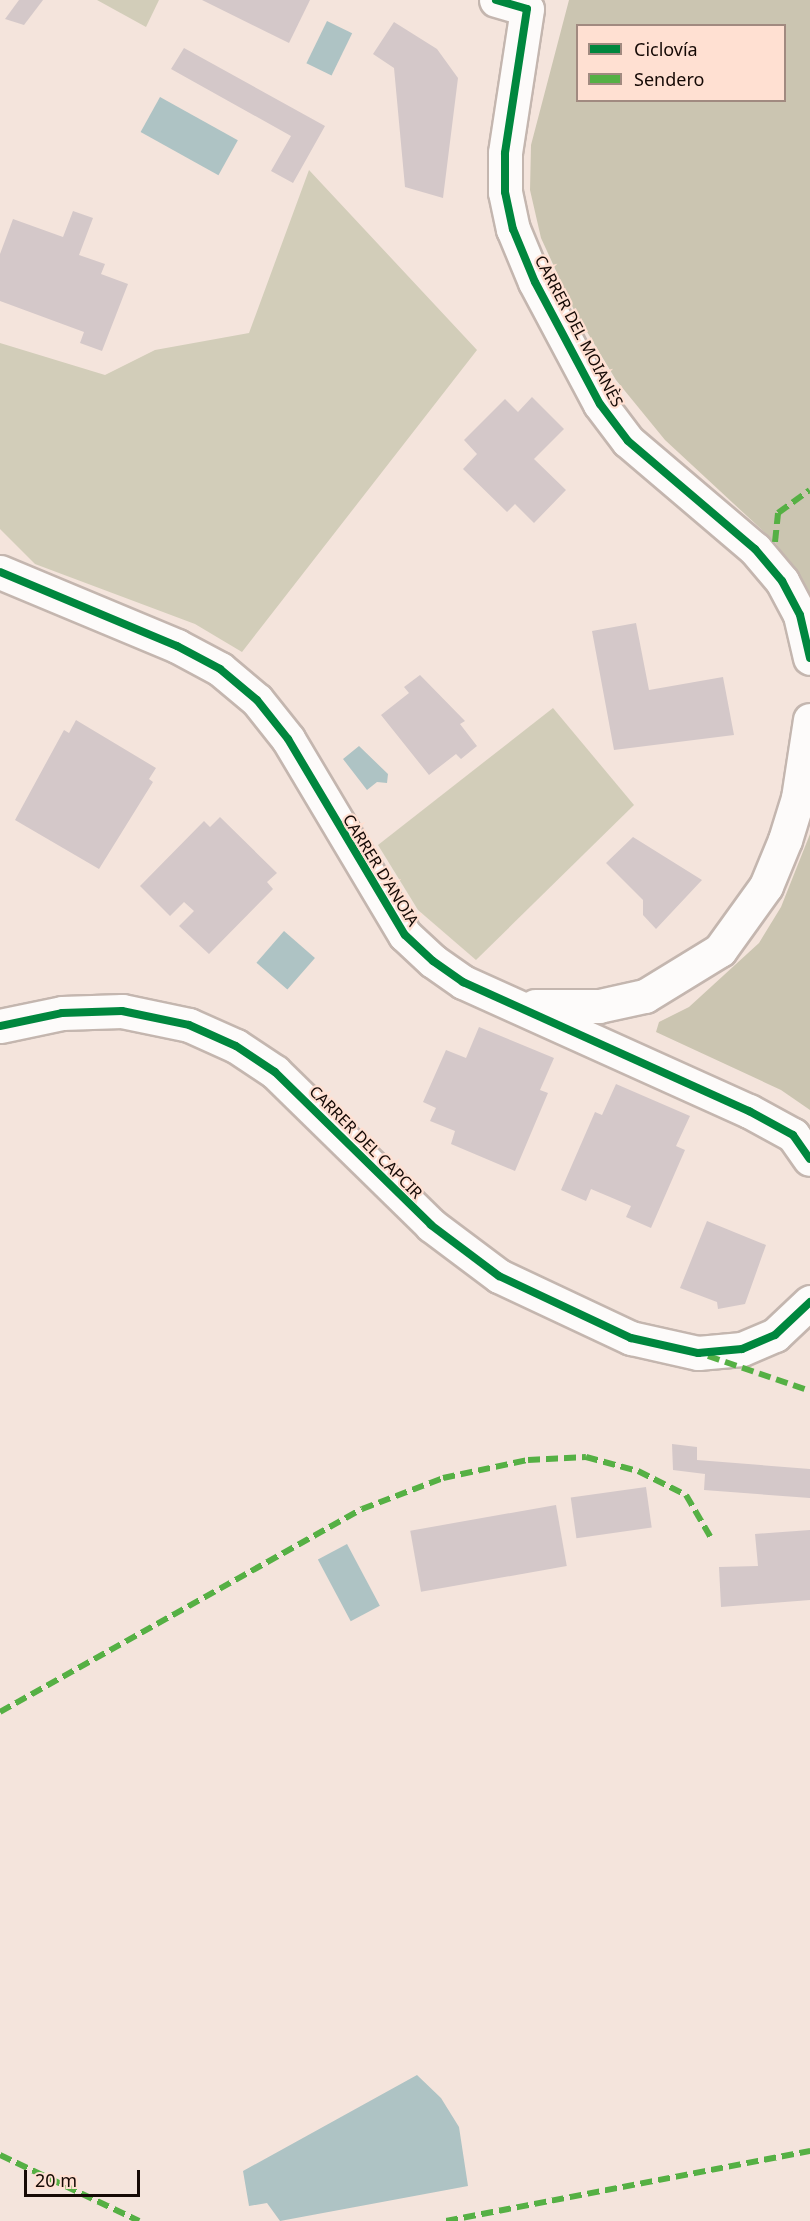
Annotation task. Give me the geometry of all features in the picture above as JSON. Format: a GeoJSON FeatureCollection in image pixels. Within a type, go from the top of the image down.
{"type":"FeatureCollection","features":[{"type":"Feature","properties":{"kind":"street","name":"CARRER DEL MOIANÈS"},"geometry":{"type":"LineString","coordinates":[[496,0],[527,9],[505,153],[505,192],[513,229],[535,282],[600,404],[628,441],[755,549],[782,581],[800,615],[810,658]]}},
{"type":"Feature","properties":{"kind":"street","name":"CARRER D'ANOIA"},"geometry":{"type":"LineString","coordinates":[[0,572],[220,669],[257,700],[288,739],[405,935],[463,982],[515,1003],[749,1110],[793,1135],[810,1159]]}},
{"type":"Feature","properties":{"kind":"street"},"geometry":{"type":"LineString","coordinates":[[515,1003],[557,1009],[645,996],[720,950],[766,886],[784,840],[798,798],[810,720]]}},
{"type":"Feature","properties":{"kind":"street","name":"CARRER DEL CAPCIR"},"geometry":{"type":"LineString","coordinates":[[0,1026],[62,1013],[122,1011],[189,1025],[236,1046],[275,1072],[430,1226],[499,1276],[631,1338],[698,1353],[752,1345],[775,1335],[810,1302]]}},
{"type":"Feature","properties":{"kind":"shaded area"},"geometry":{"type":"Polygon","coordinates":[[[97,0],[159,0],[146,27],[97,0]]]}},
{"type":"Feature","properties":{"kind":"shaded area"},"geometry":{"type":"Polygon","coordinates":[[[569,0],[810,0],[810,597],[775,542],[665,440],[616,380],[574,310],[541,238],[530,190],[531,145],[569,0]]]}},
{"type":"Feature","properties":{"kind":"shaded area"},"geometry":{"type":"Polygon","coordinates":[[[327,21],[352,33],[332,76],[306,63],[327,21]]]}},
{"type":"Feature","properties":{"kind":"shaded area"},"geometry":{"type":"Polygon","coordinates":[[[160,97],[238,140],[218,175],[141,132],[160,97]]]}},
{"type":"Feature","properties":{"kind":"shaded area"},"geometry":{"type":"Polygon","coordinates":[[[309,170],[477,350],[242,652],[195,624],[35,564],[0,529],[0,343],[105,375],[155,350],[249,333],[309,170]]]}},
{"type":"Feature","properties":{"kind":"shaded area"},"geometry":{"type":"Polygon","coordinates":[[[553,708],[634,805],[476,960],[418,910],[378,845],[553,708]]]}},
{"type":"Feature","properties":{"kind":"shaded area"},"geometry":{"type":"Polygon","coordinates":[[[359,746],[388,774],[387,783],[377,782],[367,790],[343,759],[359,746]]]}},
{"type":"Feature","properties":{"kind":"shaded area"},"geometry":{"type":"Polygon","coordinates":[[[810,834],[810,1110],[781,1090],[656,1032],[659,1022],[689,1007],[759,943],[781,907],[810,834]]]}},
{"type":"Feature","properties":{"kind":"shaded area"},"geometry":{"type":"Polygon","coordinates":[[[284,931],[315,958],[287,990],[256,963],[284,931]]]}},
{"type":"Feature","properties":{"kind":"shaded area"},"geometry":{"type":"Polygon","coordinates":[[[347,1544],[380,1606],[351,1621],[318,1559],[347,1544]]]}},
{"type":"Feature","properties":{"kind":"shaded area"},"geometry":{"type":"Polygon","coordinates":[[[417,2075],[441,2098],[459,2127],[468,2186],[280,2221],[267,2203],[249,2206],[243,2171],[417,2075]]]}},
{"type":"Feature","properties":{"kind":"building"},"geometry":{"type":"Polygon","coordinates":[[[19,0],[43,0],[24,25],[5,19],[19,0]]]}},
{"type":"Feature","properties":{"kind":"building"},"geometry":{"type":"Polygon","coordinates":[[[202,0],[310,0],[289,43],[202,0]]]}},
{"type":"Feature","properties":{"kind":"building"},"geometry":{"type":"Polygon","coordinates":[[[394,22],[437,49],[458,78],[443,198],[405,187],[394,68],[373,54],[394,22]]]}},
{"type":"Feature","properties":{"kind":"building"},"geometry":{"type":"Polygon","coordinates":[[[184,48],[325,126],[293,183],[271,171],[291,136],[171,69],[184,48]]]}},
{"type":"Feature","properties":{"kind":"building"},"geometry":{"type":"Polygon","coordinates":[[[73,211],[93,218],[79,255],[105,264],[101,274],[128,284],[102,351],[80,343],[84,332],[0,301],[0,254],[13,219],[63,237],[73,211]]]}},
{"type":"Feature","properties":{"kind":"building"},"geometry":{"type":"Polygon","coordinates":[[[532,397],[564,429],[534,459],[566,490],[534,523],[515,504],[507,512],[463,469],[477,454],[464,440],[505,399],[518,412],[532,397]]]}},
{"type":"Feature","properties":{"kind":"building"},"geometry":{"type":"Polygon","coordinates":[[[636,623],[649,690],[723,677],[734,735],[614,750],[592,631],[636,623]]]}},
{"type":"Feature","properties":{"kind":"building"},"geometry":{"type":"Polygon","coordinates":[[[420,675],[465,721],[460,724],[477,746],[461,759],[456,754],[429,775],[381,715],[409,693],[404,687],[420,675]]]}},
{"type":"Feature","properties":{"kind":"building"},"geometry":{"type":"Polygon","coordinates":[[[76,720],[156,768],[149,779],[153,782],[99,869],[15,820],[64,730],[69,733],[76,720]]]}},
{"type":"Feature","properties":{"kind":"building"},"geometry":{"type":"Polygon","coordinates":[[[220,817],[277,873],[267,882],[273,889],[209,954],[179,926],[194,911],[184,902],[170,916],[140,886],[204,821],[210,827],[220,817]]]}},
{"type":"Feature","properties":{"kind":"building"},"geometry":{"type":"Polygon","coordinates":[[[633,837],[702,880],[656,929],[643,915],[643,900],[606,863],[633,837]]]}},
{"type":"Feature","properties":{"kind":"building"},"geometry":{"type":"Polygon","coordinates":[[[479,1027],[554,1058],[540,1090],[548,1093],[515,1171],[451,1144],[455,1131],[430,1121],[436,1108],[423,1102],[446,1050],[466,1058],[479,1027]]]}},
{"type":"Feature","properties":{"kind":"building"},"geometry":{"type":"Polygon","coordinates":[[[616,1084],[690,1116],[676,1146],[685,1150],[651,1228],[626,1217],[631,1206],[610,1197],[591,1189],[586,1201],[561,1190],[595,1112],[602,1115],[616,1084]]]}},
{"type":"Feature","properties":{"kind":"building"},"geometry":{"type":"Polygon","coordinates":[[[707,1221],[766,1245],[745,1304],[718,1309],[717,1302],[680,1288],[707,1221]]]}},
{"type":"Feature","properties":{"kind":"building"},"geometry":{"type":"Polygon","coordinates":[[[672,1444],[697,1447],[697,1460],[810,1469],[810,1498],[704,1490],[705,1474],[673,1470],[672,1444]]]}},
{"type":"Feature","properties":{"kind":"building"},"geometry":{"type":"Polygon","coordinates":[[[646,1487],[652,1528],[576,1538],[571,1498],[646,1487]]]}},
{"type":"Feature","properties":{"kind":"building"},"geometry":{"type":"Polygon","coordinates":[[[556,1505],[567,1566],[421,1592],[410,1531],[556,1505]]]}},
{"type":"Feature","properties":{"kind":"building"},"geometry":{"type":"Polygon","coordinates":[[[810,1530],[810,1600],[721,1607],[719,1567],[758,1566],[755,1534],[810,1530]]]}},
{"type":"Feature","properties":{"kind":"marked path"},"geometry":{"type":"LineString","coordinates":[[775,542],[778,513],[810,490]]}},
{"type":"Feature","properties":{"kind":"marked path"},"geometry":{"type":"LineString","coordinates":[[708,1356],[810,1391]]}},
{"type":"Feature","properties":{"kind":"marked path"},"geometry":{"type":"LineString","coordinates":[[0,1712],[362,1509],[443,1478],[528,1460],[586,1457],[638,1471],[686,1495],[710,1536]]}},
{"type":"Feature","properties":{"kind":"marked path"},"geometry":{"type":"LineString","coordinates":[[446,2221],[810,2151]]}},
{"type":"Feature","properties":{"kind":"marked path"},"geometry":{"type":"LineString","coordinates":[[0,2155],[139,2221]]}},
{"type":"Feature","properties":{"kind":"cycle path"},"geometry":{"type":"LineString","coordinates":[[496,0],[527,9],[505,153],[505,192],[513,229],[535,282],[600,404],[628,441],[755,549],[782,581],[800,615],[810,658]]}},
{"type":"Feature","properties":{"kind":"cycle path"},"geometry":{"type":"LineString","coordinates":[[0,572],[177,646],[220,669],[257,700],[288,739],[405,935],[433,961],[463,982],[749,1111],[793,1135],[810,1159]]}},
{"type":"Feature","properties":{"kind":"cycle path"},"geometry":{"type":"LineString","coordinates":[[0,1026],[62,1013],[122,1011],[189,1025],[236,1046],[275,1072],[431,1225],[499,1276],[631,1338],[698,1353],[742,1349],[775,1335],[810,1302]]}}]}
